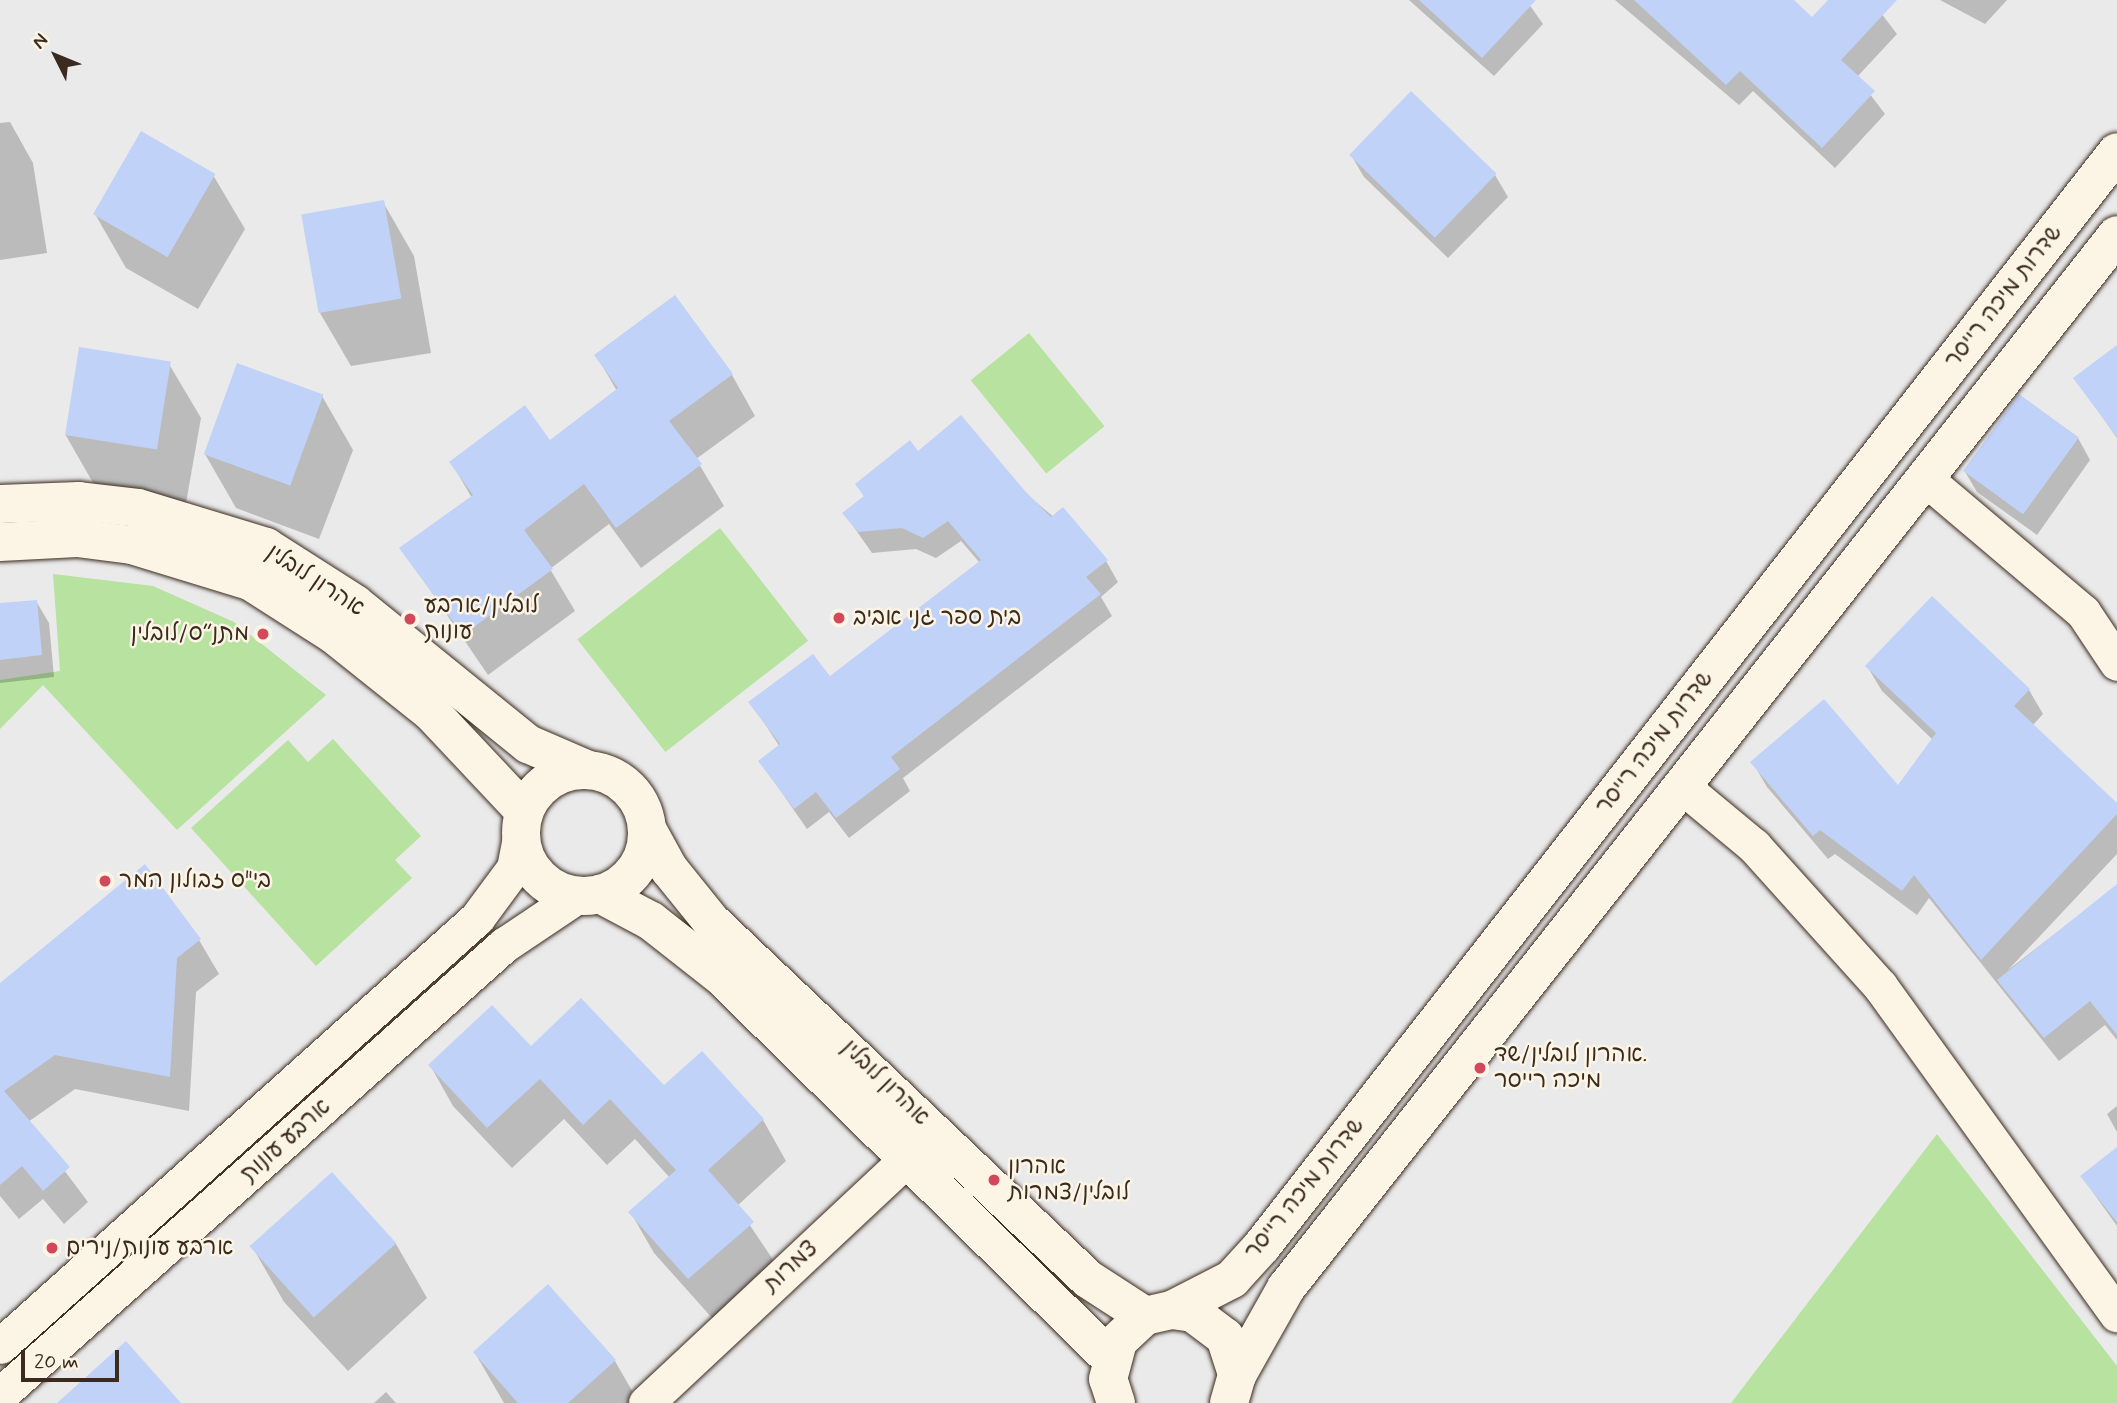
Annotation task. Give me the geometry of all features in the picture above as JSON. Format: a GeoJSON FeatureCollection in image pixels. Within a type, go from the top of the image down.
{"type":"FeatureCollection","features":[{"type":"Feature","properties":{"kind":"street","name":"שדרות מיכה רייסר"},"geometry":{"type":"LineString","coordinates":[[1110,1358],[1130,1326],[1232,1279],[1262,1246],[2117,152]]}},
{"type":"Feature","properties":{"kind":"street","name":"שדרות מיכה רייסר"},"geometry":{"type":"LineString","coordinates":[[1233,1389],[1286,1289],[1928,481],[2117,235]]}},
{"type":"Feature","properties":{"kind":"street"},"geometry":{"type":"LineString","coordinates":[[1928,481],[2083,612],[2117,663]]}},
{"type":"Feature","properties":{"kind":"street","name":"אהרון לובלין"},"geometry":{"type":"LineString","coordinates":[[0,504],[79,501],[138,508],[266,547],[355,604],[527,744],[586,769]]}},
{"type":"Feature","properties":{"kind":"street","name":"אהרון לובלין"},"geometry":{"type":"LineString","coordinates":[[0,542],[77,538],[132,545],[250,581],[333,634],[432,713],[522,824]]}},
{"type":"Feature","properties":{"kind":"street"},"geometry":{"type":"LineString","coordinates":[[586,769],[621,781],[634,794],[647,828],[629,876],[588,895],[560,892],[532,870],[522,824],[548,780],[586,769]]}},
{"type":"Feature","properties":{"kind":"street"},"geometry":{"type":"LineString","coordinates":[[1684,788],[1754,846],[1880,986],[2117,1315]]}},
{"type":"Feature","properties":{"kind":"street","name":"ארבע עונות"},"geometry":{"type":"LineString","coordinates":[[0,1346],[477,918],[514,868],[522,824]]}},
{"type":"Feature","properties":{"kind":"street","name":"אהרון לובלין"},"geometry":{"type":"LineString","coordinates":[[647,828],[669,869],[711,921],[922,1144],[1110,1358]]}},
{"type":"Feature","properties":{"kind":"street","name":"אהרון לובלין"},"geometry":{"type":"LineString","coordinates":[[588,895],[651,920],[1088,1279],[1159,1313],[1193,1312],[1218,1329],[1234,1355],[1233,1389]]}},
{"type":"Feature","properties":{"kind":"street","name":"ארבע עונות"},"geometry":{"type":"LineString","coordinates":[[0,1395],[504,946],[588,895]]}},
{"type":"Feature","properties":{"kind":"street","name":"צמרות"},"geometry":{"type":"LineString","coordinates":[[646,1403],[922,1144]]}},
{"type":"Feature","properties":{"kind":"street"},"geometry":{"type":"LineString","coordinates":[[1110,1358],[1114,1402]]}},
{"type":"Feature","properties":{"kind":"green space"},"geometry":{"type":"Polygon","coordinates":[[[1029,333],[1105,426],[1046,473],[971,380],[1029,333]]]}},
{"type":"Feature","properties":{"kind":"green space"},"geometry":{"type":"Polygon","coordinates":[[[720,528],[808,641],[665,752],[577,639],[720,528]]]}},
{"type":"Feature","properties":{"kind":"green space"},"geometry":{"type":"Polygon","coordinates":[[[53,574],[153,586],[234,622],[326,695],[177,830],[43,685],[0,729],[0,680],[60,671],[53,574]]]}},
{"type":"Feature","properties":{"kind":"green space"},"geometry":{"type":"Polygon","coordinates":[[[333,739],[421,836],[395,860],[412,878],[316,966],[191,828],[288,740],[308,762],[333,739]]]}},
{"type":"Feature","properties":{"kind":"green space"},"geometry":{"type":"Polygon","coordinates":[[[1937,1134],[2117,1366],[2117,1403],[1731,1403],[1937,1134]]]}},
{"type":"Feature","properties":{"kind":"building"},"geometry":{"type":"Polygon","coordinates":[[[1419,0],[1536,0],[1482,58],[1419,0]]]}},
{"type":"Feature","properties":{"kind":"building"},"geometry":{"type":"Polygon","coordinates":[[[1634,0],[1794,0],[1812,17],[1828,0],[1897,0],[1841,60],[1875,91],[1822,148],[1740,71],[1726,85],[1634,0]]]}},
{"type":"Feature","properties":{"kind":"building"},"geometry":{"type":"Polygon","coordinates":[[[1411,91],[1497,174],[1435,238],[1349,155],[1411,91]]]}},
{"type":"Feature","properties":{"kind":"building"},"geometry":{"type":"Polygon","coordinates":[[[141,131],[215,174],[167,257],[93,214],[141,131]]]}},
{"type":"Feature","properties":{"kind":"building"},"geometry":{"type":"Polygon","coordinates":[[[384,200],[401,298],[319,313],[301,215],[384,200]]]}},
{"type":"Feature","properties":{"kind":"building"},"geometry":{"type":"Polygon","coordinates":[[[675,295],[733,374],[669,421],[702,464],[616,528],[584,484],[524,530],[553,569],[463,635],[399,548],[473,495],[449,462],[525,405],[550,440],[618,388],[594,355],[675,295]]]}},
{"type":"Feature","properties":{"kind":"building"},"geometry":{"type":"Polygon","coordinates":[[[2117,345],[2117,437],[2073,378],[2117,345]]]}},
{"type":"Feature","properties":{"kind":"building"},"geometry":{"type":"Polygon","coordinates":[[[79,347],[171,362],[157,449],[65,435],[79,347]]]}},
{"type":"Feature","properties":{"kind":"building"},"geometry":{"type":"Polygon","coordinates":[[[237,363],[323,394],[290,486],[204,454],[237,363]]]}},
{"type":"Feature","properties":{"kind":"building"},"geometry":{"type":"Polygon","coordinates":[[[2019,394],[2079,437],[2023,514],[1963,471],[2019,394]]]}},
{"type":"Feature","properties":{"kind":"building"},"geometry":{"type":"Polygon","coordinates":[[[961,415],[1025,491],[1051,517],[1063,507],[1108,560],[1086,577],[1101,594],[891,757],[900,769],[836,818],[816,792],[794,809],[758,761],[780,744],[748,702],[813,654],[830,676],[981,560],[948,521],[923,538],[902,528],[858,532],[842,513],[864,496],[855,484],[910,440],[918,451],[961,415]]]}},
{"type":"Feature","properties":{"kind":"building"},"geometry":{"type":"Polygon","coordinates":[[[1932,596],[2030,689],[2014,706],[2117,803],[2117,814],[1981,960],[1914,875],[1902,891],[1820,830],[1813,836],[1750,762],[1824,699],[1898,785],[1936,733],[1865,666],[1932,596]]]}},
{"type":"Feature","properties":{"kind":"building"},"geometry":{"type":"Polygon","coordinates":[[[37,600],[42,655],[0,660],[0,603],[37,600]]]}},
{"type":"Feature","properties":{"kind":"building"},"geometry":{"type":"Polygon","coordinates":[[[145,864],[201,939],[177,958],[170,1077],[55,1055],[4,1091],[70,1167],[43,1191],[22,1166],[0,1185],[0,983],[145,864]]]}},
{"type":"Feature","properties":{"kind":"building"},"geometry":{"type":"Polygon","coordinates":[[[2117,884],[2117,1035],[2090,1001],[2044,1038],[1997,980],[2117,884]]]}},
{"type":"Feature","properties":{"kind":"building"},"geometry":{"type":"Polygon","coordinates":[[[581,998],[664,1085],[702,1051],[764,1119],[708,1170],[754,1222],[688,1279],[628,1212],[676,1170],[610,1099],[583,1125],[540,1079],[487,1128],[428,1065],[492,1005],[531,1046],[581,998]]]}},
{"type":"Feature","properties":{"kind":"building"},"geometry":{"type":"Polygon","coordinates":[[[2117,1147],[2117,1222],[2080,1176],[2117,1147]]]}},
{"type":"Feature","properties":{"kind":"building"},"geometry":{"type":"Polygon","coordinates":[[[332,1172],[396,1243],[314,1318],[250,1246],[332,1172]]]}},
{"type":"Feature","properties":{"kind":"building"},"geometry":{"type":"Polygon","coordinates":[[[548,1284],[616,1360],[568,1403],[518,1403],[473,1352],[548,1284]]]}},
{"type":"Feature","properties":{"kind":"building"},"geometry":{"type":"Polygon","coordinates":[[[126,1341],[181,1403],[57,1403],[126,1341]]]}},
{"type":"Feature","properties":{"kind":"place","name":"בית ספר גני אביב"},"geometry":{"type":"Point","coordinates":[839,618]}},
{"type":"Feature","properties":{"kind":"place","name":"לובלין/ארבע עונות"},"geometry":{"type":"Point","coordinates":[410,619]}},
{"type":"Feature","properties":{"kind":"place","name":"מתנ״ס/לובלין"},"geometry":{"type":"Point","coordinates":[263,634]}},
{"type":"Feature","properties":{"kind":"place","name":"בי\"ס זבולון המר"},"geometry":{"type":"Point","coordinates":[105,881]}},
{"type":"Feature","properties":{"kind":"place","name":"אהרון לובלין/שד. מיכה רייסר"},"geometry":{"type":"Point","coordinates":[1480,1068]}},
{"type":"Feature","properties":{"kind":"place","name":"אהרון לובלין/צמרות"},"geometry":{"type":"Point","coordinates":[994,1180]}},
{"type":"Feature","properties":{"kind":"place","name":"ארבע עונות/נירים"},"geometry":{"type":"Point","coordinates":[52,1248]}}]}
